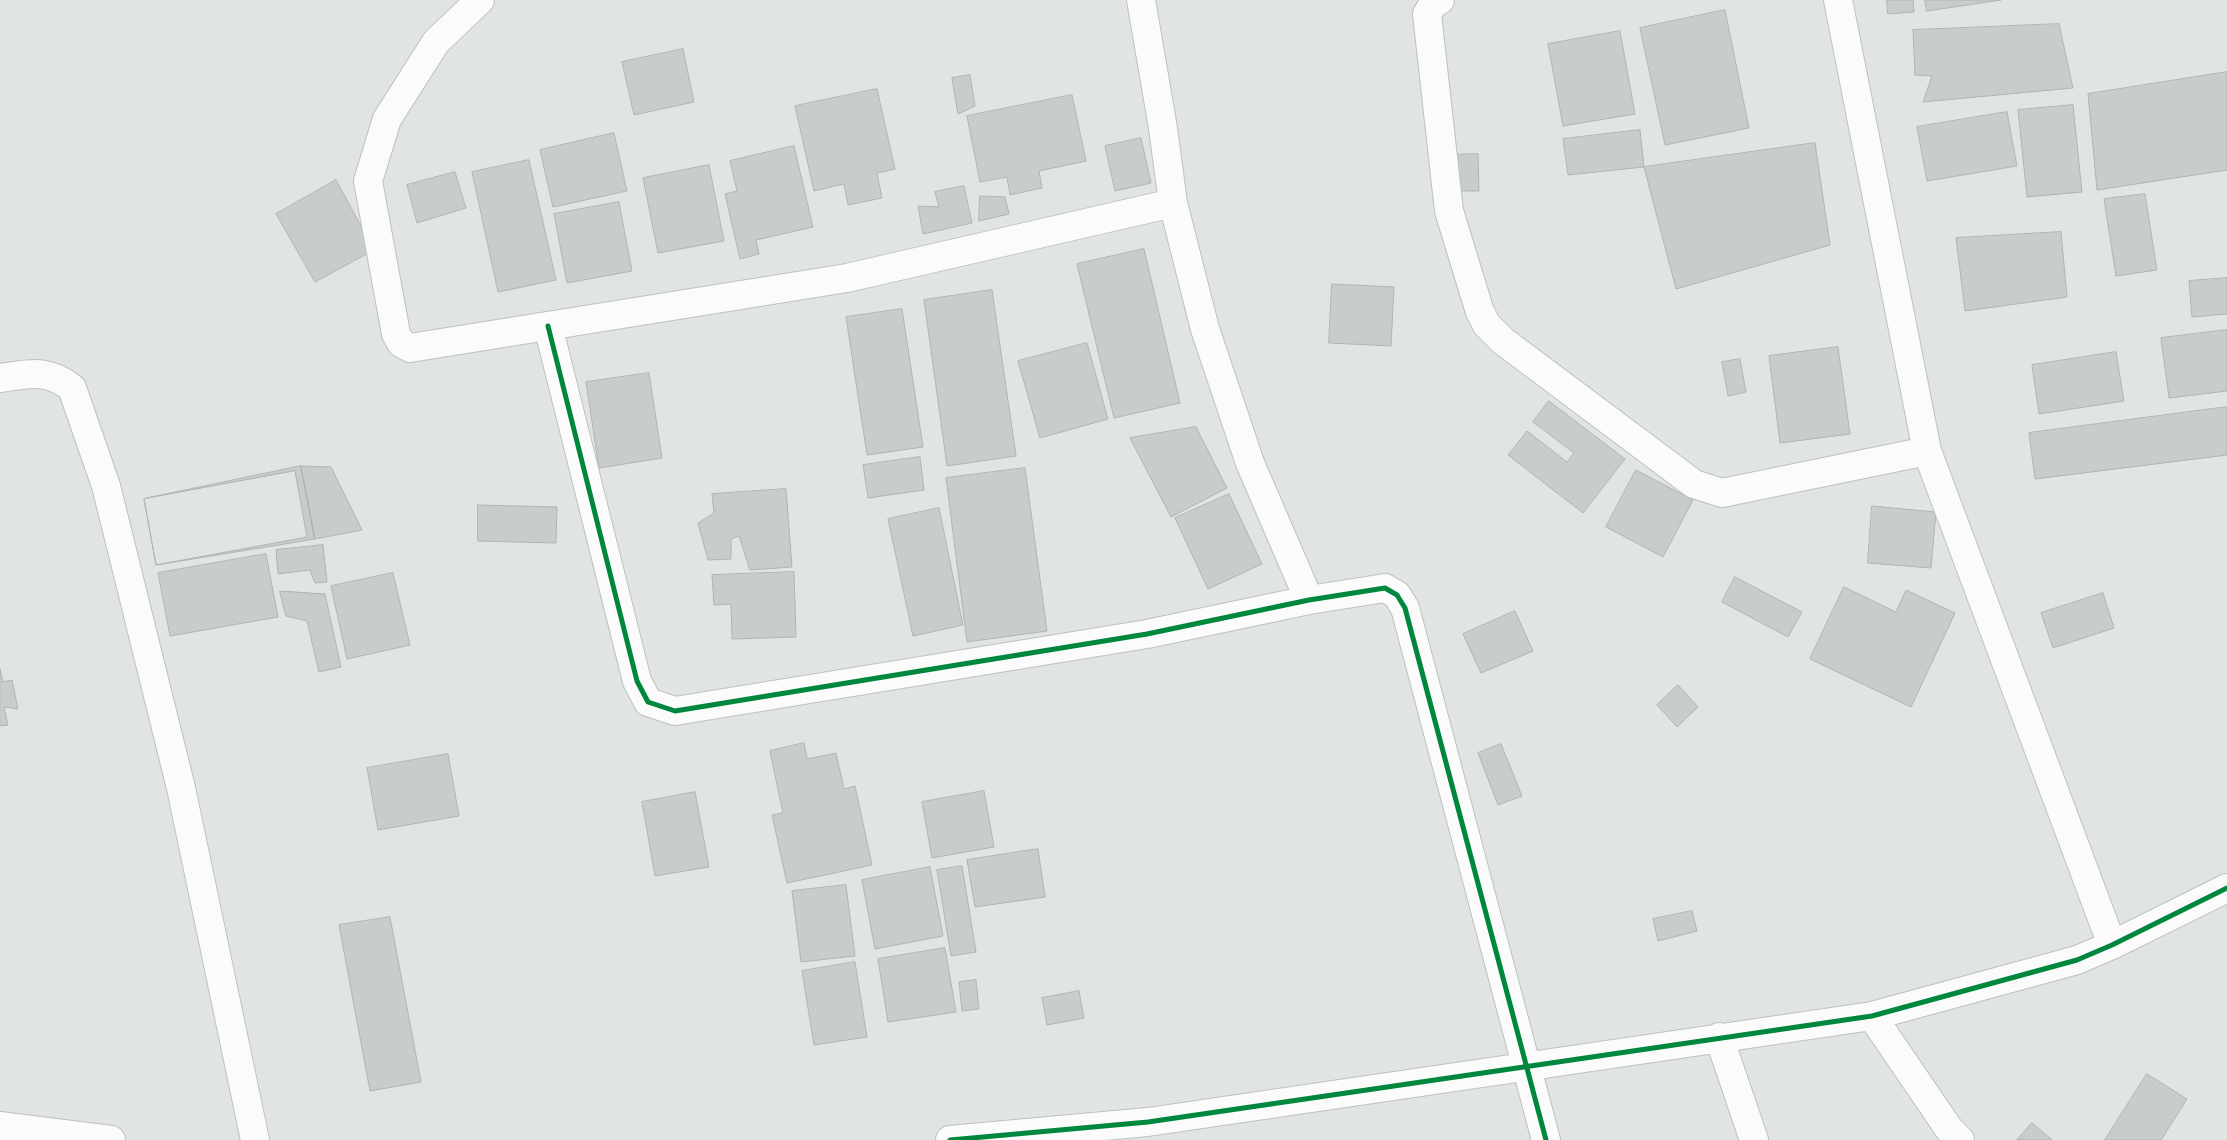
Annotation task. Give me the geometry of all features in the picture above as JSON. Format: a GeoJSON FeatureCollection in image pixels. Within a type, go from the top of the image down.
{"type":"FeatureCollection","features":[{"type":"Feature","properties":{"kind":"street"},"geometry":{"type":"LineString","coordinates":[[480,0],[436,42],[387,119],[368,181],[396,334],[401,343],[410,348],[847,278],[1173,203]]}},
{"type":"Feature","properties":{"kind":"street"},"geometry":{"type":"LineString","coordinates":[[1141,0],[1173,203],[1204,329],[1250,463],[1309,600]]}},
{"type":"Feature","properties":{"kind":"street"},"geometry":{"type":"LineString","coordinates":[[1440,0],[1433,4],[1426,14],[1449,211],[1480,312],[1487,325],[1503,341],[1694,484],[1722,493],[1927,451]]}},
{"type":"Feature","properties":{"kind":"street"},"geometry":{"type":"LineString","coordinates":[[1838,0],[1927,451],[2112,945]]}},
{"type":"Feature","properties":{"kind":"street"},"geometry":{"type":"LineString","coordinates":[[548,326],[637,682],[648,702],[675,711],[1147,634],[1309,600],[1385,588],[1397,594],[1405,608],[1546,1140]]}},
{"type":"Feature","properties":{"kind":"street"},"geometry":{"type":"LineString","coordinates":[[0,378],[38,373],[59,378],[72,388],[106,486],[181,788],[255,1140]]}},
{"type":"Feature","properties":{"kind":"street"},"geometry":{"type":"LineString","coordinates":[[950,1140],[1150,1131],[1526,1065],[1872,1016],[2077,960],[2112,945],[2227,888]]}},
{"type":"Feature","properties":{"kind":"street"},"geometry":{"type":"LineString","coordinates":[[1872,1016],[1949,1129],[1960,1140]]}},
{"type":"Feature","properties":{"kind":"street"},"geometry":{"type":"LineString","coordinates":[[1720,1037],[1754,1140]]}},
{"type":"Feature","properties":{"kind":"street"},"geometry":{"type":"LineString","coordinates":[[0,1126],[111,1140]]}},
{"type":"Feature","properties":{"kind":"building"},"geometry":{"type":"Polygon","coordinates":[[[1887,0],[1913,0],[1914,12],[1888,14],[1887,0]]]}},
{"type":"Feature","properties":{"kind":"building"},"geometry":{"type":"Polygon","coordinates":[[[1925,0],[2001,0],[1927,11],[1925,0]]]}},
{"type":"Feature","properties":{"kind":"building"},"geometry":{"type":"Polygon","coordinates":[[[1725,10],[1749,128],[1665,145],[1640,28],[1725,10]]]}},
{"type":"Feature","properties":{"kind":"building"},"geometry":{"type":"Polygon","coordinates":[[[2059,24],[2073,88],[1923,102],[1932,76],[1915,75],[1913,30],[2059,24]]]}},
{"type":"Feature","properties":{"kind":"building"},"geometry":{"type":"Polygon","coordinates":[[[1620,31],[1635,114],[1563,126],[1548,44],[1620,31]]]}},
{"type":"Feature","properties":{"kind":"building"},"geometry":{"type":"Polygon","coordinates":[[[683,49],[694,102],[634,115],[622,62],[683,49]]]}},
{"type":"Feature","properties":{"kind":"building"},"geometry":{"type":"Polygon","coordinates":[[[2227,72],[2227,170],[2097,190],[2088,94],[2227,72]]]}},
{"type":"Feature","properties":{"kind":"building"},"geometry":{"type":"Polygon","coordinates":[[[970,75],[975,106],[958,114],[952,78],[970,75]]]}},
{"type":"Feature","properties":{"kind":"building"},"geometry":{"type":"Polygon","coordinates":[[[877,89],[895,169],[877,173],[882,198],[848,205],[844,184],[814,191],[795,106],[877,89]]]}},
{"type":"Feature","properties":{"kind":"building"},"geometry":{"type":"Polygon","coordinates":[[[1072,95],[1086,161],[1039,171],[1042,188],[1010,195],[1007,177],[980,182],[967,116],[1072,95]]]}},
{"type":"Feature","properties":{"kind":"building"},"geometry":{"type":"Polygon","coordinates":[[[2073,105],[2082,192],[2027,197],[2018,110],[2073,105]]]}},
{"type":"Feature","properties":{"kind":"building"},"geometry":{"type":"Polygon","coordinates":[[[2007,112],[2017,166],[1927,181],[1917,127],[2007,112]]]}},
{"type":"Feature","properties":{"kind":"building"},"geometry":{"type":"Polygon","coordinates":[[[1640,130],[1644,167],[1568,175],[1563,139],[1640,130]]]}},
{"type":"Feature","properties":{"kind":"building"},"geometry":{"type":"Polygon","coordinates":[[[614,133],[627,191],[553,207],[540,150],[614,133]]]}},
{"type":"Feature","properties":{"kind":"building"},"geometry":{"type":"Polygon","coordinates":[[[1141,138],[1151,183],[1115,191],[1105,146],[1141,138]]]}},
{"type":"Feature","properties":{"kind":"building"},"geometry":{"type":"Polygon","coordinates":[[[1815,143],[1830,245],[1676,289],[1644,167],[1815,143]]]}},
{"type":"Feature","properties":{"kind":"building"},"geometry":{"type":"Polygon","coordinates":[[[794,146],[813,227],[756,240],[759,254],[740,259],[725,194],[737,191],[730,161],[794,146]]]}},
{"type":"Feature","properties":{"kind":"building"},"geometry":{"type":"Polygon","coordinates":[[[1478,154],[1479,191],[1455,191],[1454,155],[1478,154]]]}},
{"type":"Feature","properties":{"kind":"building"},"geometry":{"type":"Polygon","coordinates":[[[529,160],[556,280],[498,292],[472,172],[529,160]]]}},
{"type":"Feature","properties":{"kind":"building"},"geometry":{"type":"Polygon","coordinates":[[[709,165],[724,241],[658,253],[643,178],[709,165]]]}},
{"type":"Feature","properties":{"kind":"building"},"geometry":{"type":"Polygon","coordinates":[[[455,172],[466,208],[417,223],[407,185],[455,172]]]}},
{"type":"Feature","properties":{"kind":"building"},"geometry":{"type":"Polygon","coordinates":[[[336,180],[374,250],[315,282],[276,214],[336,180]]]}},
{"type":"Feature","properties":{"kind":"building"},"geometry":{"type":"Polygon","coordinates":[[[964,186],[972,223],[923,234],[918,206],[939,207],[935,192],[964,186]]]}},
{"type":"Feature","properties":{"kind":"building"},"geometry":{"type":"Polygon","coordinates":[[[2145,194],[2157,270],[2116,276],[2104,199],[2145,194]]]}},
{"type":"Feature","properties":{"kind":"building"},"geometry":{"type":"Polygon","coordinates":[[[980,196],[1005,197],[1009,214],[979,221],[980,196]]]}},
{"type":"Feature","properties":{"kind":"building"},"geometry":{"type":"Polygon","coordinates":[[[619,202],[632,271],[567,283],[554,214],[619,202]]]}},
{"type":"Feature","properties":{"kind":"building"},"geometry":{"type":"Polygon","coordinates":[[[2061,232],[2067,297],[1965,311],[1956,238],[2061,232]]]}},
{"type":"Feature","properties":{"kind":"building"},"geometry":{"type":"Polygon","coordinates":[[[1144,249],[1180,403],[1114,418],[1077,264],[1144,249]]]}},
{"type":"Feature","properties":{"kind":"building"},"geometry":{"type":"Polygon","coordinates":[[[2227,278],[2227,314],[2192,317],[2189,281],[2227,278]]]}},
{"type":"Feature","properties":{"kind":"building"},"geometry":{"type":"Polygon","coordinates":[[[1332,284],[1394,287],[1391,346],[1329,343],[1332,284]]]}},
{"type":"Feature","properties":{"kind":"building"},"geometry":{"type":"Polygon","coordinates":[[[992,290],[1016,456],[947,466],[924,300],[992,290]]]}},
{"type":"Feature","properties":{"kind":"building"},"geometry":{"type":"Polygon","coordinates":[[[902,309],[923,447],[867,455],[846,317],[902,309]]]}},
{"type":"Feature","properties":{"kind":"building"},"geometry":{"type":"Polygon","coordinates":[[[2227,330],[2227,391],[2169,398],[2161,338],[2227,330]]]}},
{"type":"Feature","properties":{"kind":"building"},"geometry":{"type":"Polygon","coordinates":[[[1087,343],[1108,419],[1040,438],[1018,361],[1087,343]]]}},
{"type":"Feature","properties":{"kind":"building"},"geometry":{"type":"Polygon","coordinates":[[[1838,347],[1850,434],[1780,443],[1769,356],[1838,347]]]}},
{"type":"Feature","properties":{"kind":"building"},"geometry":{"type":"Polygon","coordinates":[[[2116,352],[2124,401],[2039,414],[2032,365],[2116,352]]]}},
{"type":"Feature","properties":{"kind":"building"},"geometry":{"type":"Polygon","coordinates":[[[1740,359],[1746,392],[1728,396],[1722,362],[1740,359]]]}},
{"type":"Feature","properties":{"kind":"building"},"geometry":{"type":"Polygon","coordinates":[[[649,373],[662,458],[599,468],[586,382],[649,373]]]}},
{"type":"Feature","properties":{"kind":"building"},"geometry":{"type":"Polygon","coordinates":[[[1549,401],[1625,459],[1583,513],[1508,455],[1527,431],[1567,462],[1574,453],[1533,422],[1549,401]]]}},
{"type":"Feature","properties":{"kind":"building"},"geometry":{"type":"Polygon","coordinates":[[[2227,407],[2227,455],[2035,479],[2029,433],[2227,407]]]}},
{"type":"Feature","properties":{"kind":"building"},"geometry":{"type":"Polygon","coordinates":[[[1196,427],[1227,488],[1171,517],[1130,438],[1196,427]]]}},
{"type":"Feature","properties":{"kind":"building"},"geometry":{"type":"Polygon","coordinates":[[[920,457],[924,490],[868,498],[863,465],[920,457]]]}},
{"type":"Feature","properties":{"kind":"building"},"geometry":{"type":"Polygon","coordinates":[[[301,466],[331,467],[362,530],[315,539],[301,466]]]}},
{"type":"Feature","properties":{"kind":"building"},"geometry":{"type":"Polygon","coordinates":[[[301,466],[315,539],[156,565],[144,499],[301,466]]]}},
{"type":"Feature","properties":{"kind":"building"},"geometry":{"type":"Polygon","coordinates":[[[1025,468],[1047,631],[967,642],[946,478],[1025,468]]]}},
{"type":"Feature","properties":{"kind":"building"},"geometry":{"type":"Polygon","coordinates":[[[1636,470],[1693,500],[1663,557],[1606,527],[1636,470]]]}},
{"type":"Feature","properties":{"kind":"building"},"geometry":{"type":"Polygon","coordinates":[[[295,471],[307,537],[156,565],[144,499],[295,471]]]}},
{"type":"Feature","properties":{"kind":"building"},"geometry":{"type":"Polygon","coordinates":[[[786,489],[792,567],[750,570],[739,536],[731,539],[731,559],[708,560],[698,523],[714,513],[712,494],[786,489]]]}},
{"type":"Feature","properties":{"kind":"building"},"geometry":{"type":"Polygon","coordinates":[[[1229,494],[1262,564],[1208,589],[1175,518],[1229,494]]]}},
{"type":"Feature","properties":{"kind":"building"},"geometry":{"type":"Polygon","coordinates":[[[478,505],[557,507],[556,543],[478,541],[478,505]]]}},
{"type":"Feature","properties":{"kind":"building"},"geometry":{"type":"Polygon","coordinates":[[[1872,506],[1936,512],[1931,568],[1868,563],[1872,506]]]}},
{"type":"Feature","properties":{"kind":"building"},"geometry":{"type":"Polygon","coordinates":[[[939,508],[963,625],[913,636],[888,519],[939,508]]]}},
{"type":"Feature","properties":{"kind":"building"},"geometry":{"type":"Polygon","coordinates":[[[323,545],[327,582],[315,583],[310,570],[278,574],[276,550],[323,545]]]}},
{"type":"Feature","properties":{"kind":"building"},"geometry":{"type":"Polygon","coordinates":[[[266,554],[278,617],[170,636],[158,573],[266,554]]]}},
{"type":"Feature","properties":{"kind":"building"},"geometry":{"type":"Polygon","coordinates":[[[794,572],[796,637],[732,639],[731,604],[714,605],[712,575],[794,572]]]}},
{"type":"Feature","properties":{"kind":"building"},"geometry":{"type":"Polygon","coordinates":[[[393,573],[410,645],[347,659],[331,586],[393,573]]]}},
{"type":"Feature","properties":{"kind":"building"},"geometry":{"type":"Polygon","coordinates":[[[1735,577],[1802,612],[1788,637],[1722,602],[1735,577]]]}},
{"type":"Feature","properties":{"kind":"building"},"geometry":{"type":"Polygon","coordinates":[[[1844,587],[1896,612],[1906,590],[1955,613],[1911,707],[1810,659],[1844,587]]]}},
{"type":"Feature","properties":{"kind":"building"},"geometry":{"type":"Polygon","coordinates":[[[280,591],[325,594],[341,667],[319,672],[307,621],[286,616],[280,591]]]}},
{"type":"Feature","properties":{"kind":"building"},"geometry":{"type":"Polygon","coordinates":[[[2103,593],[2114,628],[2053,648],[2041,613],[2103,593]]]}},
{"type":"Feature","properties":{"kind":"building"},"geometry":{"type":"Polygon","coordinates":[[[1515,611],[1533,651],[1481,673],[1463,634],[1515,611]]]}},
{"type":"Feature","properties":{"kind":"building"},"geometry":{"type":"Polygon","coordinates":[[[0,669],[3,682],[12,680],[18,709],[4,707],[8,725],[0,726],[0,669]]]}},
{"type":"Feature","properties":{"kind":"building"},"geometry":{"type":"Polygon","coordinates":[[[1678,685],[1698,707],[1677,727],[1657,705],[1678,685]]]}},
{"type":"Feature","properties":{"kind":"building"},"geometry":{"type":"Polygon","coordinates":[[[804,743],[807,759],[836,753],[844,789],[855,786],[872,865],[787,883],[772,815],[783,813],[770,751],[804,743]]]}},
{"type":"Feature","properties":{"kind":"building"},"geometry":{"type":"Polygon","coordinates":[[[1501,744],[1522,796],[1498,805],[1478,753],[1501,744]]]}},
{"type":"Feature","properties":{"kind":"building"},"geometry":{"type":"Polygon","coordinates":[[[448,754],[459,816],[378,830],[367,768],[448,754]]]}},
{"type":"Feature","properties":{"kind":"building"},"geometry":{"type":"Polygon","coordinates":[[[984,791],[994,847],[932,858],[922,802],[984,791]]]}},
{"type":"Feature","properties":{"kind":"building"},"geometry":{"type":"Polygon","coordinates":[[[695,792],[709,867],[655,876],[642,802],[695,792]]]}},
{"type":"Feature","properties":{"kind":"building"},"geometry":{"type":"Polygon","coordinates":[[[1038,849],[1045,897],[975,907],[967,860],[1038,849]]]}},
{"type":"Feature","properties":{"kind":"building"},"geometry":{"type":"Polygon","coordinates":[[[962,866],[976,952],[951,956],[937,870],[962,866]]]}},
{"type":"Feature","properties":{"kind":"building"},"geometry":{"type":"Polygon","coordinates":[[[930,867],[943,936],[875,949],[862,880],[930,867]]]}},
{"type":"Feature","properties":{"kind":"building"},"geometry":{"type":"Polygon","coordinates":[[[846,885],[855,956],[801,962],[792,891],[846,885]]]}},
{"type":"Feature","properties":{"kind":"building"},"geometry":{"type":"Polygon","coordinates":[[[1692,911],[1697,931],[1658,941],[1653,919],[1692,911]]]}},
{"type":"Feature","properties":{"kind":"building"},"geometry":{"type":"Polygon","coordinates":[[[390,917],[421,1082],[370,1091],[339,925],[390,917]]]}},
{"type":"Feature","properties":{"kind":"building"},"geometry":{"type":"Polygon","coordinates":[[[945,948],[956,1012],[888,1022],[878,959],[945,948]]]}},
{"type":"Feature","properties":{"kind":"building"},"geometry":{"type":"Polygon","coordinates":[[[855,962],[867,1037],[814,1045],[802,971],[855,962]]]}},
{"type":"Feature","properties":{"kind":"building"},"geometry":{"type":"Polygon","coordinates":[[[976,980],[979,1009],[962,1011],[959,982],[976,980]]]}},
{"type":"Feature","properties":{"kind":"building"},"geometry":{"type":"Polygon","coordinates":[[[1079,991],[1084,1018],[1047,1025],[1042,998],[1079,991]]]}},
{"type":"Feature","properties":{"kind":"building"},"geometry":{"type":"Polygon","coordinates":[[[2147,1074],[2187,1099],[2161,1140],[2105,1140],[2147,1074]]]}},
{"type":"Feature","properties":{"kind":"building"},"geometry":{"type":"Polygon","coordinates":[[[2032,1123],[2052,1140],[2017,1140],[2032,1123]]]}},
{"type":"Feature","properties":{"kind":"cycle path"},"geometry":{"type":"LineString","coordinates":[[548,326],[637,681],[648,702],[675,711],[1147,634],[1309,600],[1385,588],[1397,595],[1405,608],[1546,1140]]}},
{"type":"Feature","properties":{"kind":"cycle path"},"geometry":{"type":"LineString","coordinates":[[950,1140],[1148,1122],[1872,1016],[2077,960],[2112,945],[2227,888]]}}]}
